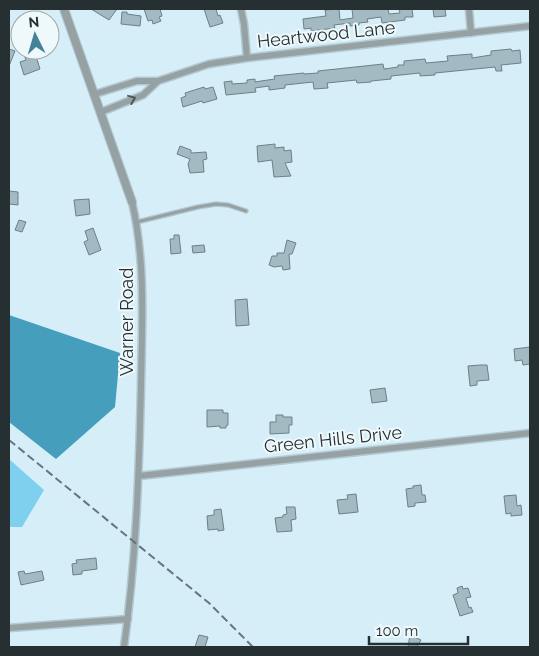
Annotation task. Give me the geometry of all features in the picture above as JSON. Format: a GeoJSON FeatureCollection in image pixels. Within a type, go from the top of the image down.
{"type":"FeatureCollection","features":[{"type":"Feature","properties":{"kind":"street","name":"Warner Road"},"geometry":{"type":"LineString","coordinates":[[64,9],[132,202],[140,242],[143,312],[139,476],[132,587],[124,647]]}},
{"type":"Feature","properties":{"kind":"street"},"geometry":{"type":"LineString","coordinates":[[241,9],[247,58]]}},
{"type":"Feature","properties":{"kind":"street"},"geometry":{"type":"LineString","coordinates":[[469,9],[471,33]]}},
{"type":"Feature","properties":{"kind":"street","name":"Heartwood Lane"},"geometry":{"type":"LineString","coordinates":[[95,94],[137,81],[158,80],[209,64],[247,58],[530,26]]}},
{"type":"Feature","properties":{"kind":"street","name":"Heartwood Lane"},"geometry":{"type":"LineString","coordinates":[[101,112],[143,95],[158,80]]}},
{"type":"Feature","properties":{"kind":"street","name":"Green Hills Drive"},"geometry":{"type":"LineString","coordinates":[[139,476],[530,433]]}},
{"type":"Feature","properties":{"kind":"street"},"geometry":{"type":"LineString","coordinates":[[9,628],[128,619]]}},
{"type":"Feature","properties":{"kind":"lane"},"geometry":{"type":"LineString","coordinates":[[136,222],[216,204],[228,205],[246,211]]}},
{"type":"Feature","properties":{"kind":"shaded area"},"geometry":{"type":"Polygon","coordinates":[[[9,315],[120,353],[115,407],[56,459],[9,422],[9,315]]]}},
{"type":"Feature","properties":{"kind":"shaded area"},"geometry":{"type":"Polygon","coordinates":[[[9,459],[44,490],[22,527],[9,527],[9,459]]]}},
{"type":"Feature","properties":{"kind":"building"},"geometry":{"type":"Polygon","coordinates":[[[91,9],[117,9],[109,20],[91,9]]]}},
{"type":"Feature","properties":{"kind":"building"},"geometry":{"type":"Polygon","coordinates":[[[144,9],[160,9],[162,16],[159,17],[161,21],[153,24],[152,20],[148,21],[144,9]]]}},
{"type":"Feature","properties":{"kind":"building"},"geometry":{"type":"Polygon","coordinates":[[[204,9],[216,9],[223,23],[210,27],[204,9]]]}},
{"type":"Feature","properties":{"kind":"building"},"geometry":{"type":"Polygon","coordinates":[[[339,9],[340,20],[353,18],[352,9],[388,9],[389,14],[400,13],[399,9],[412,9],[413,17],[405,17],[405,20],[382,23],[381,17],[367,19],[368,22],[359,23],[359,25],[350,26],[350,23],[334,25],[335,28],[311,31],[311,28],[304,29],[303,19],[326,16],[325,10],[339,9]]]}},
{"type":"Feature","properties":{"kind":"building"},"geometry":{"type":"Polygon","coordinates":[[[433,9],[445,9],[446,16],[434,17],[433,9]]]}},
{"type":"Feature","properties":{"kind":"building"},"geometry":{"type":"Polygon","coordinates":[[[122,12],[141,16],[140,26],[121,24],[122,12]]]}},
{"type":"Feature","properties":{"kind":"building"},"geometry":{"type":"Polygon","coordinates":[[[9,49],[11,60],[9,66],[9,49]]]}},
{"type":"Feature","properties":{"kind":"building"},"geometry":{"type":"Polygon","coordinates":[[[511,49],[512,51],[520,50],[521,63],[501,65],[502,71],[496,71],[495,67],[435,73],[435,75],[420,76],[420,73],[391,76],[391,79],[371,82],[357,83],[356,80],[327,83],[328,88],[314,89],[313,82],[285,85],[285,88],[269,90],[269,86],[255,88],[256,92],[226,95],[224,82],[232,81],[232,84],[247,83],[247,80],[255,79],[255,82],[275,79],[274,76],[318,73],[318,71],[383,64],[384,69],[404,65],[404,61],[425,59],[426,63],[448,61],[447,56],[472,54],[472,58],[491,55],[491,51],[511,49]]]}},
{"type":"Feature","properties":{"kind":"building"},"geometry":{"type":"Polygon","coordinates":[[[37,60],[40,69],[24,75],[20,62],[37,60]]]}},
{"type":"Feature","properties":{"kind":"building"},"geometry":{"type":"Polygon","coordinates":[[[204,87],[205,89],[213,87],[217,99],[183,107],[181,98],[186,96],[185,93],[204,87]]]}},
{"type":"Feature","properties":{"kind":"building"},"geometry":{"type":"Polygon","coordinates":[[[275,144],[275,148],[284,147],[284,151],[291,150],[292,162],[285,163],[291,176],[274,177],[272,160],[258,162],[257,146],[275,144]]]}},
{"type":"Feature","properties":{"kind":"building"},"geometry":{"type":"Polygon","coordinates":[[[180,146],[191,150],[191,153],[206,152],[207,159],[203,160],[204,172],[190,173],[188,164],[190,159],[177,154],[180,146]]]}},
{"type":"Feature","properties":{"kind":"building"},"geometry":{"type":"Polygon","coordinates":[[[9,191],[18,192],[18,205],[9,204],[9,191]]]}},
{"type":"Feature","properties":{"kind":"building"},"geometry":{"type":"Polygon","coordinates":[[[89,199],[90,214],[76,216],[74,200],[89,199]]]}},
{"type":"Feature","properties":{"kind":"building"},"geometry":{"type":"Polygon","coordinates":[[[19,220],[26,222],[22,232],[15,230],[19,220]]]}},
{"type":"Feature","properties":{"kind":"building"},"geometry":{"type":"Polygon","coordinates":[[[93,228],[101,250],[89,255],[84,242],[88,240],[85,231],[93,228]]]}},
{"type":"Feature","properties":{"kind":"building"},"geometry":{"type":"Polygon","coordinates":[[[174,235],[179,235],[181,253],[171,254],[170,239],[174,239],[174,235]]]}},
{"type":"Feature","properties":{"kind":"building"},"geometry":{"type":"Polygon","coordinates":[[[287,240],[296,243],[292,254],[289,254],[290,269],[283,270],[282,266],[274,267],[269,265],[272,256],[277,256],[277,253],[284,253],[287,240]]]}},
{"type":"Feature","properties":{"kind":"building"},"geometry":{"type":"Polygon","coordinates":[[[204,245],[205,252],[193,253],[192,246],[204,245]]]}},
{"type":"Feature","properties":{"kind":"building"},"geometry":{"type":"Polygon","coordinates":[[[247,299],[249,325],[236,326],[235,300],[247,299]]]}},
{"type":"Feature","properties":{"kind":"building"},"geometry":{"type":"Polygon","coordinates":[[[530,347],[530,364],[523,365],[522,360],[515,361],[514,349],[530,347]]]}},
{"type":"Feature","properties":{"kind":"building"},"geometry":{"type":"Polygon","coordinates":[[[487,365],[489,380],[477,381],[477,385],[470,386],[468,366],[487,365]]]}},
{"type":"Feature","properties":{"kind":"building"},"geometry":{"type":"Polygon","coordinates":[[[385,388],[387,401],[372,403],[370,390],[385,388]]]}},
{"type":"Feature","properties":{"kind":"building"},"geometry":{"type":"Polygon","coordinates":[[[207,410],[223,410],[223,413],[228,413],[228,425],[226,428],[220,428],[220,426],[207,427],[207,410]]]}},
{"type":"Feature","properties":{"kind":"building"},"geometry":{"type":"Polygon","coordinates":[[[276,415],[292,417],[289,433],[270,434],[270,422],[276,422],[276,415]]]}},
{"type":"Feature","properties":{"kind":"building"},"geometry":{"type":"Polygon","coordinates":[[[421,485],[422,495],[425,495],[426,502],[415,503],[415,506],[408,507],[406,489],[421,485]]]}},
{"type":"Feature","properties":{"kind":"building"},"geometry":{"type":"Polygon","coordinates":[[[356,494],[358,512],[339,514],[337,500],[348,499],[347,495],[356,494]]]}},
{"type":"Feature","properties":{"kind":"building"},"geometry":{"type":"Polygon","coordinates":[[[516,495],[517,506],[521,505],[522,515],[511,516],[511,513],[506,514],[504,496],[516,495]]]}},
{"type":"Feature","properties":{"kind":"building"},"geometry":{"type":"Polygon","coordinates":[[[286,507],[295,507],[296,519],[291,520],[292,531],[277,532],[275,518],[283,517],[283,515],[287,514],[286,507]]]}},
{"type":"Feature","properties":{"kind":"building"},"geometry":{"type":"Polygon","coordinates":[[[221,509],[224,530],[208,530],[207,516],[214,515],[214,510],[221,509]]]}},
{"type":"Feature","properties":{"kind":"building"},"geometry":{"type":"Polygon","coordinates":[[[96,558],[97,569],[82,571],[82,574],[73,575],[72,564],[77,563],[76,560],[96,558]]]}},
{"type":"Feature","properties":{"kind":"building"},"geometry":{"type":"Polygon","coordinates":[[[24,571],[25,574],[42,571],[44,580],[21,585],[18,572],[24,571]]]}},
{"type":"Feature","properties":{"kind":"building"},"geometry":{"type":"Polygon","coordinates":[[[462,586],[463,589],[468,588],[471,597],[466,598],[469,608],[471,607],[473,612],[460,616],[453,595],[458,593],[457,588],[462,586]]]}},
{"type":"Feature","properties":{"kind":"building"},"geometry":{"type":"Polygon","coordinates":[[[199,635],[208,637],[205,647],[195,647],[199,635]]]}},
{"type":"Feature","properties":{"kind":"building"},"geometry":{"type":"Polygon","coordinates":[[[410,635],[421,640],[417,647],[408,647],[410,635]]]}},
{"type":"Feature","properties":{"kind":"railway"},"geometry":{"type":"LineString","coordinates":[[9,440],[209,603],[253,647]]}}]}
